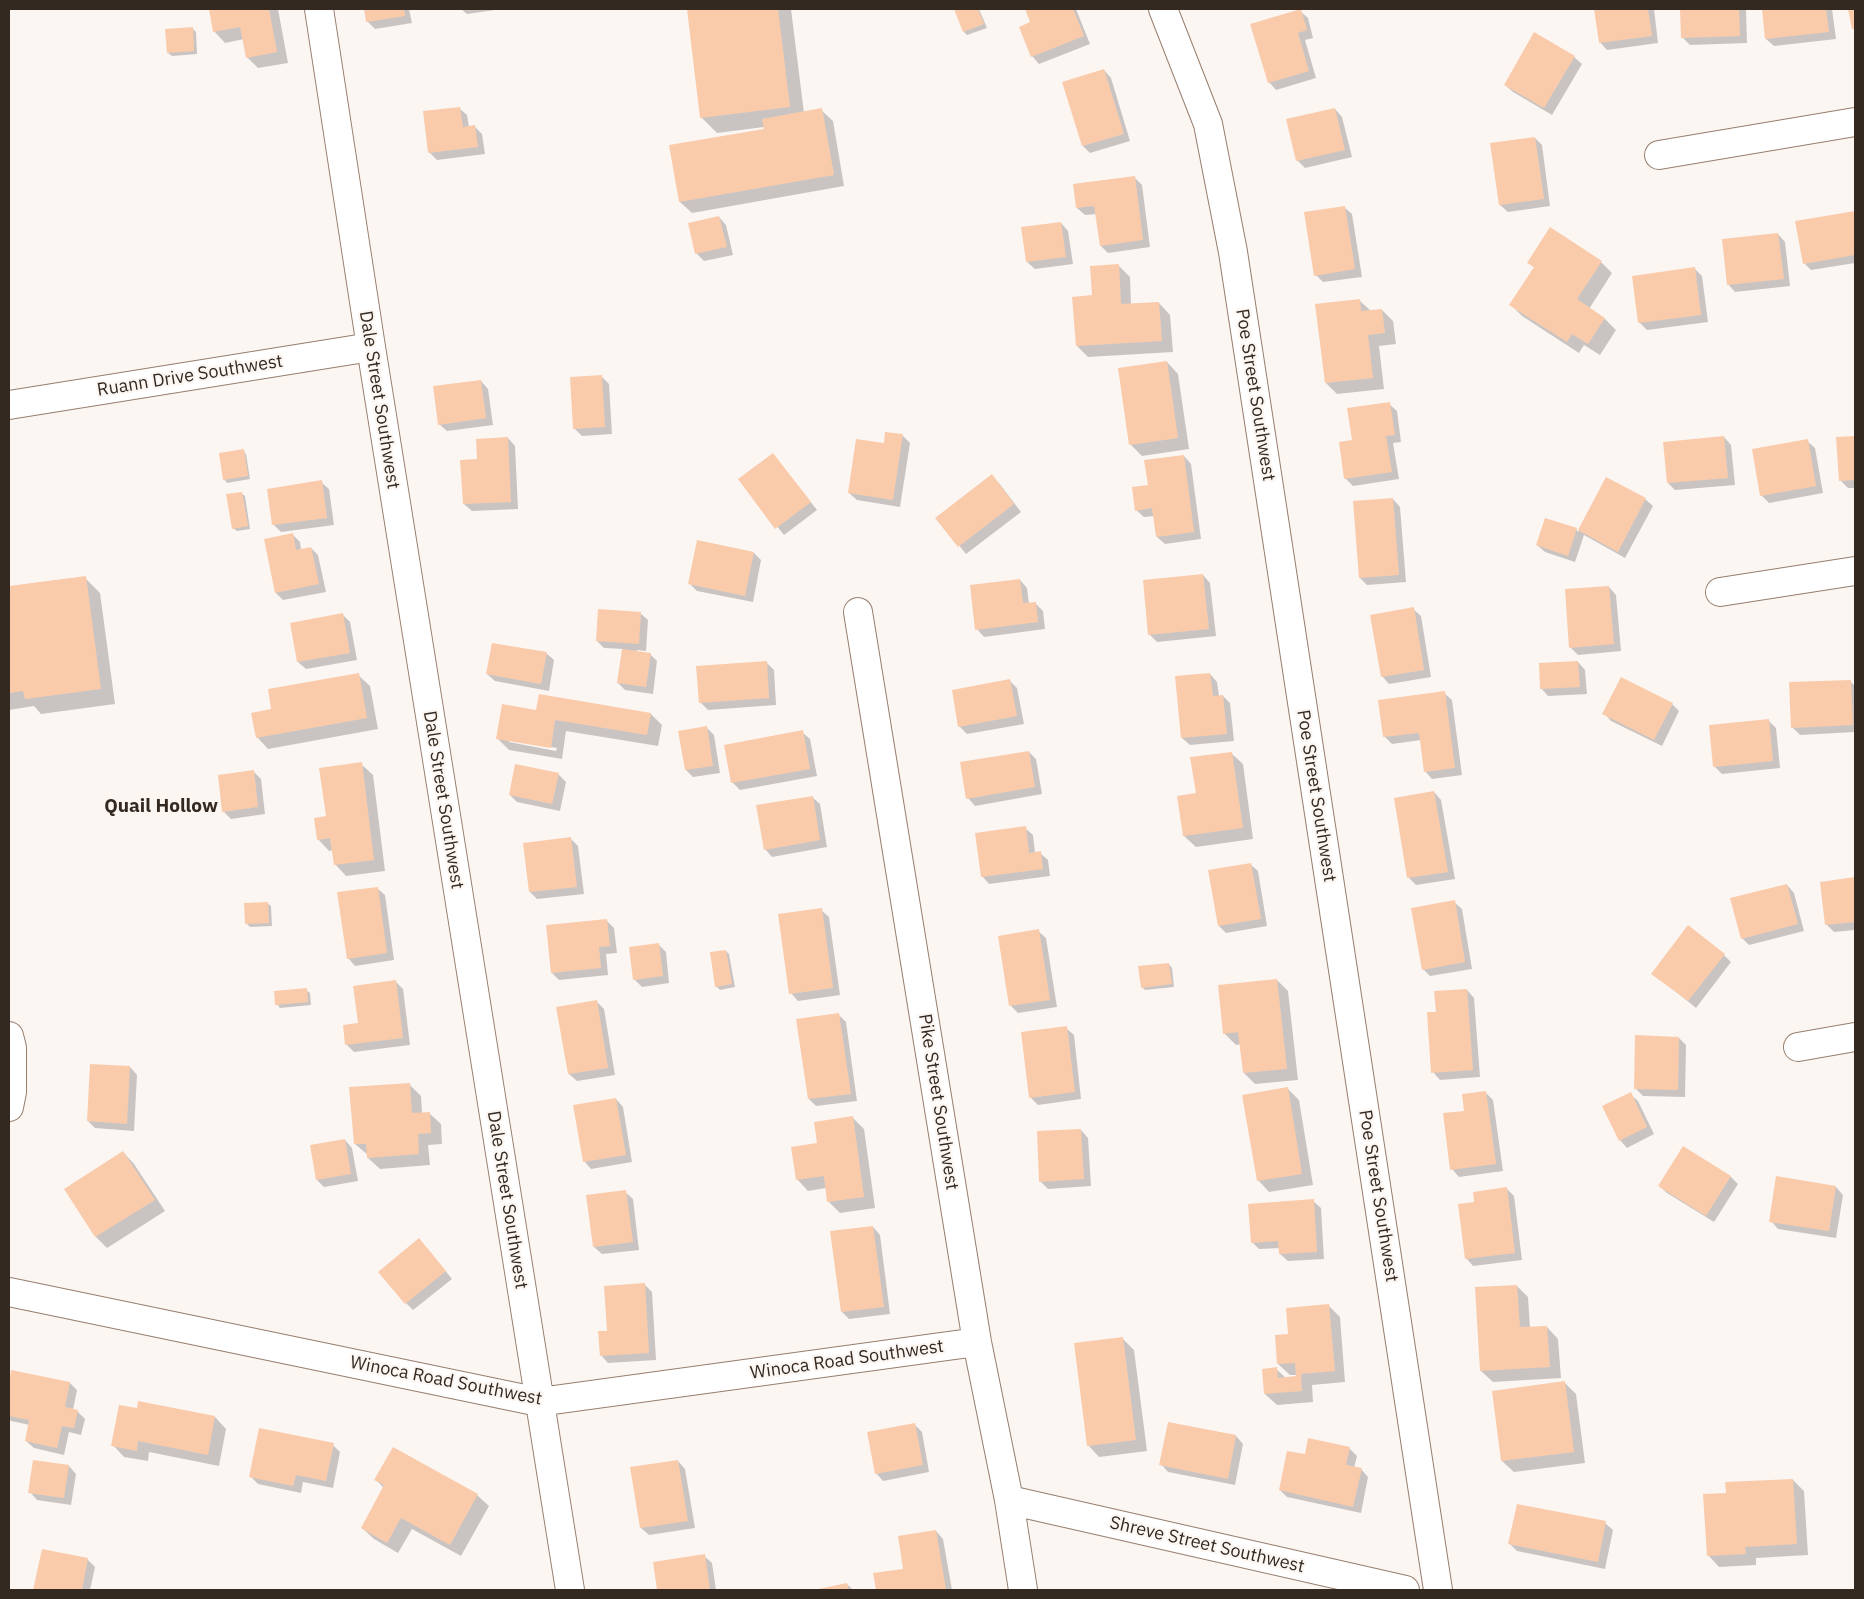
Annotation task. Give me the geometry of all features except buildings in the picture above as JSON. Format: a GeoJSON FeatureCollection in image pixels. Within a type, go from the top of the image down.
{"type":"FeatureCollection","features":[{"type":"Feature","properties":{"kind":"street","name":"Dale Street Southwest"},"geometry":{"type":"LineString","coordinates":[[319,9],[371,347],[570,1590]]}},
{"type":"Feature","properties":{"kind":"street","name":"Poe Street Southwest"},"geometry":{"type":"LineString","coordinates":[[1163,9],[1196,89],[1208,124],[1232,252],[1438,1590]]}},
{"type":"Feature","properties":{"kind":"street"},"geometry":{"type":"LineString","coordinates":[[1659,154],[1855,122]]}},
{"type":"Feature","properties":{"kind":"street","name":"Ruann Drive Southwest"},"geometry":{"type":"LineString","coordinates":[[9,405],[371,347]]}},
{"type":"Feature","properties":{"kind":"street"},"geometry":{"type":"LineString","coordinates":[[1720,592],[1855,571]]}},
{"type":"Feature","properties":{"kind":"street","name":"Pike Street Southwest"},"geometry":{"type":"LineString","coordinates":[[858,612],[977,1342],[1009,1500],[1023,1590]]}},
{"type":"Feature","properties":{"kind":"street"},"geometry":{"type":"LineString","coordinates":[[9,1036],[12,1048],[12,1083],[9,1107]]}},
{"type":"Feature","properties":{"kind":"street"},"geometry":{"type":"LineString","coordinates":[[1798,1047],[1855,1037]]}},
{"type":"Feature","properties":{"kind":"street","name":"Winoca Road Southwest"},"geometry":{"type":"LineString","coordinates":[[9,1292],[539,1402],[977,1342]]}},
{"type":"Feature","properties":{"kind":"street","name":"Shreve Street Southwest"},"geometry":{"type":"LineString","coordinates":[[1009,1500],[1405,1590]]}},
{"type":"Feature","properties":{"kind":"district","name":"Quail Hollow"},"geometry":{"type":"Point","coordinates":[161,807]}}]}
